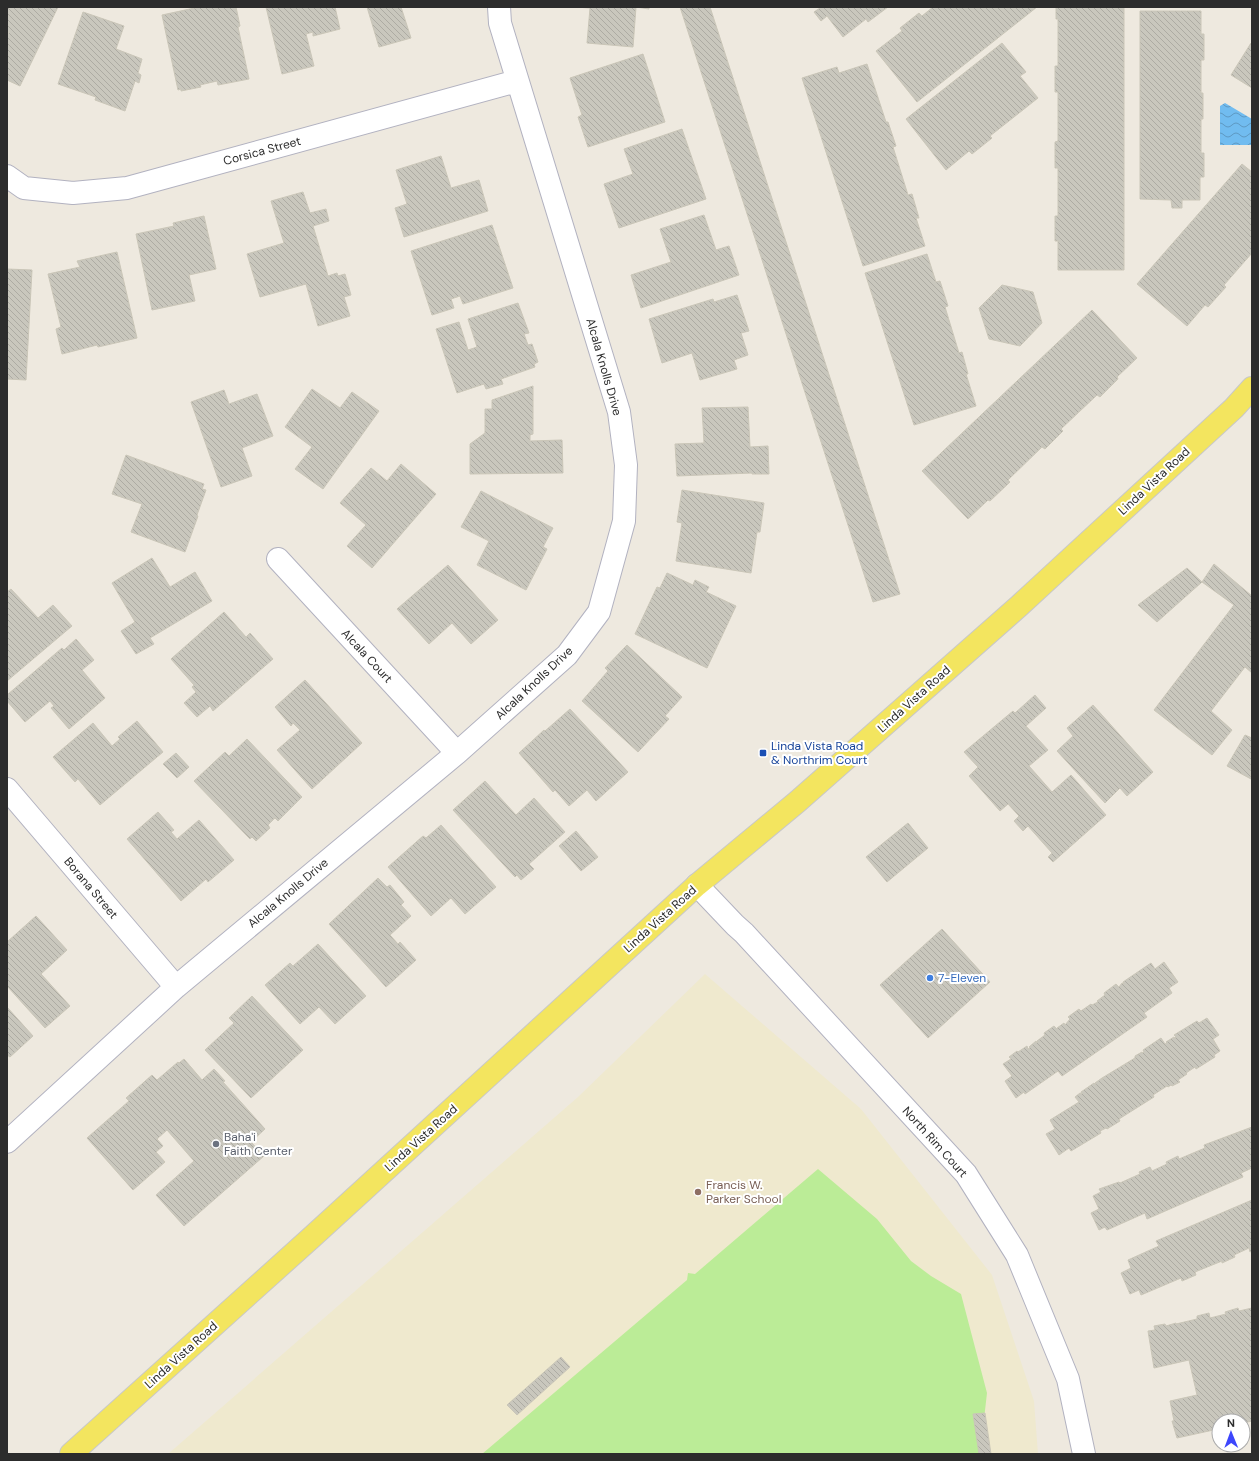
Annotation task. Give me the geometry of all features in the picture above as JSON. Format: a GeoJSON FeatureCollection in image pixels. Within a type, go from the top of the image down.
{"type":"FeatureCollection","features":[{"type":"Feature","properties":{"kind":"main road","name":"Linda Vista Road"},"geometry":{"type":"LineString","coordinates":[[71,1454],[312,1238],[697,885],[797,802],[1019,606],[1234,408],[1252,388]]}},
{"type":"Feature","properties":{"kind":"street","name":"Alcala Knolls Drive"},"geometry":{"type":"LineString","coordinates":[[7,1142],[176,987],[457,753],[567,655],[599,612],[624,522],[626,465],[619,412],[517,81],[500,23],[500,7]]}},
{"type":"Feature","properties":{"kind":"street","name":"Corsica Street"},"geometry":{"type":"LineString","coordinates":[[7,176],[24,188],[73,193],[126,188],[517,81]]}},
{"type":"Feature","properties":{"kind":"street","name":"Alcala Court"},"geometry":{"type":"LineString","coordinates":[[278,559],[457,753]]}},
{"type":"Feature","properties":{"kind":"street","name":"Borana Street"},"geometry":{"type":"LineString","coordinates":[[7,789],[176,987]]}},
{"type":"Feature","properties":{"kind":"street","name":"North Rim Court"},"geometry":{"type":"LineString","coordinates":[[697,885],[744,933],[966,1174],[1017,1255],[1068,1379],[1084,1454]]}},
{"type":"Feature","properties":{"kind":"shaded area","name":"Francis W. Parker School"},"geometry":{"type":"Polygon","coordinates":[[[705,974],[861,1109],[992,1275],[1034,1401],[1038,1454],[168,1454],[578,1097],[705,974]]]}},
{"type":"Feature","properties":{"kind":"green space"},"geometry":{"type":"Polygon","coordinates":[[[818,1169],[877,1219],[911,1261],[931,1276],[961,1294],[987,1393],[980,1454],[482,1454],[687,1280],[688,1273],[695,1274],[818,1169]]]}},
{"type":"Feature","properties":{"kind":"water"},"geometry":{"type":"Polygon","coordinates":[[[1225,103],[1252,119],[1252,145],[1220,145],[1220,106],[1225,103]]]}},
{"type":"Feature","properties":{"kind":"building"},"geometry":{"type":"Polygon","coordinates":[[[7,7],[58,7],[20,86],[7,80],[7,36],[9,32],[7,31],[7,7]]]}},
{"type":"Feature","properties":{"kind":"building"},"geometry":{"type":"Polygon","coordinates":[[[199,7],[236,7],[240,26],[238,27],[249,79],[218,85],[217,81],[200,85],[201,87],[181,91],[181,89],[178,90],[162,15],[199,7]]]}},
{"type":"Feature","properties":{"kind":"building"},"geometry":{"type":"Polygon","coordinates":[[[266,7],[335,7],[340,29],[313,36],[313,32],[306,34],[314,66],[282,74],[266,7]]]}},
{"type":"Feature","properties":{"kind":"building"},"geometry":{"type":"Polygon","coordinates":[[[367,7],[401,7],[411,38],[379,47],[367,7]]]}},
{"type":"Feature","properties":{"kind":"building"},"geometry":{"type":"Polygon","coordinates":[[[575,7],[636,7],[633,47],[587,43],[590,8],[575,7]]]}},
{"type":"Feature","properties":{"kind":"building"},"geometry":{"type":"Polygon","coordinates":[[[636,7],[649,7],[649,9],[636,7]]]}},
{"type":"Feature","properties":{"kind":"building"},"geometry":{"type":"Polygon","coordinates":[[[680,7],[710,7],[900,594],[873,602],[680,7]]]}},
{"type":"Feature","properties":{"kind":"building"},"geometry":{"type":"Polygon","coordinates":[[[819,7],[888,7],[868,22],[866,19],[843,37],[827,16],[821,21],[814,12],[820,8],[819,7]]]}},
{"type":"Feature","properties":{"kind":"building"},"geometry":{"type":"Polygon","coordinates":[[[933,7],[1037,7],[917,102],[876,51],[902,31],[900,28],[919,13],[922,16],[933,7]]]}},
{"type":"Feature","properties":{"kind":"building"},"geometry":{"type":"Polygon","coordinates":[[[1056,7],[1124,7],[1124,270],[1058,270],[1058,241],[1055,241],[1055,216],[1058,216],[1058,168],[1055,168],[1055,142],[1058,141],[1058,92],[1055,92],[1055,66],[1058,66],[1058,19],[1056,19],[1056,7]]]}},
{"type":"Feature","properties":{"kind":"building"},"geometry":{"type":"Polygon","coordinates":[[[1140,11],[1201,11],[1201,34],[1204,34],[1204,60],[1201,60],[1203,119],[1201,119],[1201,153],[1204,153],[1204,177],[1200,177],[1200,200],[1182,200],[1182,208],[1172,208],[1171,200],[1140,199],[1140,11]]]}},
{"type":"Feature","properties":{"kind":"building"},"geometry":{"type":"Polygon","coordinates":[[[83,12],[124,26],[116,49],[142,59],[138,73],[141,75],[139,83],[135,81],[125,111],[95,100],[96,97],[58,84],[83,12]]]}},
{"type":"Feature","properties":{"kind":"building"},"geometry":{"type":"Polygon","coordinates":[[[1002,43],[1026,72],[1020,76],[1038,98],[990,136],[992,138],[972,154],[969,151],[946,170],[906,119],[1002,43]]]}},
{"type":"Feature","properties":{"kind":"building"},"geometry":{"type":"Polygon","coordinates":[[[1251,43],[1252,44],[1252,88],[1231,75],[1251,43]]]}},
{"type":"Feature","properties":{"kind":"building"},"geometry":{"type":"Polygon","coordinates":[[[643,54],[665,122],[588,147],[578,117],[582,115],[570,78],[643,54]]]}},
{"type":"Feature","properties":{"kind":"building"},"geometry":{"type":"Polygon","coordinates":[[[867,64],[886,122],[888,122],[896,146],[893,147],[908,195],[912,194],[919,218],[916,218],[925,246],[863,266],[802,78],[837,67],[839,73],[867,64]]]}},
{"type":"Feature","properties":{"kind":"building"},"geometry":{"type":"Polygon","coordinates":[[[682,129],[706,199],[619,228],[604,184],[633,174],[624,149],[682,129]]]}},
{"type":"Feature","properties":{"kind":"building"},"geometry":{"type":"Polygon","coordinates":[[[441,156],[451,188],[479,180],[488,211],[404,237],[395,208],[407,204],[396,170],[441,156]]]}},
{"type":"Feature","properties":{"kind":"building"},"geometry":{"type":"Polygon","coordinates":[[[1242,164],[1252,172],[1252,253],[1224,285],[1226,287],[1208,307],[1205,305],[1187,326],[1137,284],[1242,164]]]}},
{"type":"Feature","properties":{"kind":"building"},"geometry":{"type":"Polygon","coordinates":[[[303,192],[310,213],[326,209],[329,221],[313,226],[328,276],[337,273],[338,276],[345,274],[351,295],[344,297],[350,316],[318,326],[306,284],[260,297],[247,254],[284,243],[271,201],[303,192]]]}},
{"type":"Feature","properties":{"kind":"building"},"geometry":{"type":"Polygon","coordinates":[[[704,215],[716,250],[729,246],[739,275],[641,308],[631,275],[671,262],[660,229],[704,215]]]}},
{"type":"Feature","properties":{"kind":"building"},"geometry":{"type":"Polygon","coordinates":[[[204,216],[216,269],[189,275],[195,301],[152,310],[136,234],[174,226],[173,223],[204,216]]]}},
{"type":"Feature","properties":{"kind":"building"},"geometry":{"type":"Polygon","coordinates":[[[492,225],[513,288],[463,304],[460,296],[451,299],[454,308],[432,315],[411,251],[492,225]]]}},
{"type":"Feature","properties":{"kind":"building"},"geometry":{"type":"Polygon","coordinates":[[[117,252],[137,338],[98,347],[97,345],[62,354],[56,329],[61,327],[48,274],[80,267],[77,261],[117,252]]]}},
{"type":"Feature","properties":{"kind":"building"},"geometry":{"type":"Polygon","coordinates":[[[927,254],[936,282],[940,281],[948,306],[945,307],[959,353],[962,352],[968,374],[966,374],[976,406],[914,425],[865,273],[927,254]]]}},
{"type":"Feature","properties":{"kind":"building"},"geometry":{"type":"Polygon","coordinates":[[[7,269],[32,270],[26,380],[7,379],[7,269]]]}},
{"type":"Feature","properties":{"kind":"building"},"geometry":{"type":"Polygon","coordinates":[[[1002,285],[1033,292],[1042,323],[1020,346],[989,339],[979,308],[1002,285]]]}},
{"type":"Feature","properties":{"kind":"building"},"geometry":{"type":"Polygon","coordinates":[[[737,295],[749,331],[741,333],[748,355],[734,360],[737,369],[700,380],[692,353],[662,363],[649,319],[713,299],[714,302],[737,295]]]}},
{"type":"Feature","properties":{"kind":"building"},"geometry":{"type":"Polygon","coordinates":[[[518,303],[529,333],[524,334],[528,345],[532,344],[538,362],[534,364],[535,367],[501,379],[503,384],[486,389],[484,384],[457,393],[436,329],[459,322],[468,350],[477,347],[468,319],[518,303]]]}},
{"type":"Feature","properties":{"kind":"building"},"geometry":{"type":"Polygon","coordinates":[[[1092,310],[1137,358],[1117,377],[1118,379],[1100,397],[1097,395],[1061,429],[1063,431],[1045,449],[1042,447],[1008,480],[1010,482],[968,519],[922,471],[1092,310]]]}},
{"type":"Feature","properties":{"kind":"building"},"geometry":{"type":"Polygon","coordinates":[[[533,386],[533,434],[530,435],[530,441],[562,440],[563,473],[470,474],[470,444],[485,433],[485,409],[492,409],[492,400],[533,386]]]}},
{"type":"Feature","properties":{"kind":"building"},"geometry":{"type":"Polygon","coordinates":[[[312,389],[340,408],[352,392],[379,411],[323,489],[295,469],[312,447],[285,427],[312,389]]]}},
{"type":"Feature","properties":{"kind":"building"},"geometry":{"type":"Polygon","coordinates":[[[224,390],[229,404],[257,394],[273,436],[242,448],[252,476],[221,487],[191,402],[224,390]]]}},
{"type":"Feature","properties":{"kind":"building"},"geometry":{"type":"Polygon","coordinates":[[[748,407],[750,447],[768,446],[769,474],[752,473],[677,476],[675,444],[704,443],[702,408],[748,407]]]}},
{"type":"Feature","properties":{"kind":"building"},"geometry":{"type":"Polygon","coordinates":[[[126,455],[204,484],[202,489],[206,490],[185,552],[131,532],[142,504],[112,494],[126,455]]]}},
{"type":"Feature","properties":{"kind":"building"},"geometry":{"type":"Polygon","coordinates":[[[401,464],[436,494],[372,568],[347,546],[366,525],[340,503],[371,468],[387,481],[401,464]]]}},
{"type":"Feature","properties":{"kind":"building"},"geometry":{"type":"Polygon","coordinates":[[[682,490],[764,503],[760,532],[757,532],[751,573],[676,561],[682,523],[677,522],[682,490]]]}},
{"type":"Feature","properties":{"kind":"building"},"geometry":{"type":"Polygon","coordinates":[[[481,491],[553,528],[543,547],[547,549],[526,590],[477,565],[489,541],[461,527],[481,491]]]}},
{"type":"Feature","properties":{"kind":"building"},"geometry":{"type":"Polygon","coordinates":[[[152,558],[170,587],[195,572],[212,601],[150,638],[154,644],[136,654],[121,631],[135,622],[112,583],[152,558]]]}},
{"type":"Feature","properties":{"kind":"building"},"geometry":{"type":"Polygon","coordinates":[[[1214,564],[1252,596],[1252,673],[1245,667],[1211,711],[1232,730],[1212,755],[1154,710],[1234,605],[1202,582],[1214,564]]]}},
{"type":"Feature","properties":{"kind":"building"},"geometry":{"type":"Polygon","coordinates":[[[448,565],[498,620],[471,644],[452,623],[429,644],[397,609],[448,565]]]}},
{"type":"Feature","properties":{"kind":"building"},"geometry":{"type":"Polygon","coordinates":[[[1187,568],[1202,582],[1157,622],[1138,605],[1187,568]]]}},
{"type":"Feature","properties":{"kind":"building"},"geometry":{"type":"Polygon","coordinates":[[[667,573],[693,585],[695,580],[709,587],[706,592],[736,606],[707,668],[635,634],[657,587],[660,588],[667,573]]]}},
{"type":"Feature","properties":{"kind":"building"},"geometry":{"type":"Polygon","coordinates":[[[11,589],[38,618],[53,605],[72,626],[7,681],[7,592],[11,589]]]}},
{"type":"Feature","properties":{"kind":"building"},"geometry":{"type":"Polygon","coordinates":[[[224,612],[246,637],[250,633],[273,659],[213,711],[210,706],[197,717],[184,703],[196,692],[192,687],[194,685],[171,659],[224,612]]]}},
{"type":"Feature","properties":{"kind":"building"},"geometry":{"type":"Polygon","coordinates":[[[76,639],[94,660],[82,670],[105,698],[69,729],[51,708],[54,706],[50,701],[25,722],[7,701],[7,695],[62,648],[64,650],[76,639]]]}},
{"type":"Feature","properties":{"kind":"building"},"geometry":{"type":"Polygon","coordinates":[[[627,645],[682,697],[665,716],[669,719],[638,752],[582,701],[608,671],[605,668],[627,645]]]}},
{"type":"Feature","properties":{"kind":"building"},"geometry":{"type":"Polygon","coordinates":[[[305,680],[362,743],[312,789],[277,750],[300,730],[293,723],[291,726],[275,707],[305,680]]]}},
{"type":"Feature","properties":{"kind":"building"},"geometry":{"type":"Polygon","coordinates":[[[1035,695],[1046,708],[1026,726],[1048,750],[1029,766],[1052,792],[1071,775],[1106,815],[1053,862],[1048,857],[1052,853],[1028,826],[1023,831],[1014,821],[1019,816],[1008,804],[1000,811],[969,776],[978,767],[964,752],[1013,711],[1015,713],[1035,695]]]}},
{"type":"Feature","properties":{"kind":"building"},"geometry":{"type":"Polygon","coordinates":[[[1093,705],[1153,772],[1127,796],[1120,788],[1105,803],[1057,751],[1073,736],[1067,728],[1093,705]]]}},
{"type":"Feature","properties":{"kind":"building"},"geometry":{"type":"Polygon","coordinates":[[[570,709],[628,772],[596,801],[587,790],[569,806],[555,790],[553,792],[519,753],[570,709]]]}},
{"type":"Feature","properties":{"kind":"building"},"geometry":{"type":"Polygon","coordinates":[[[137,721],[163,752],[100,805],[78,779],[75,782],[53,757],[93,723],[112,746],[120,739],[118,737],[137,721]]]}},
{"type":"Feature","properties":{"kind":"building"},"geometry":{"type":"Polygon","coordinates":[[[1245,735],[1252,738],[1251,779],[1227,766],[1245,735]]]}},
{"type":"Feature","properties":{"kind":"building"},"geometry":{"type":"Polygon","coordinates":[[[247,739],[302,797],[278,821],[275,818],[268,825],[270,828],[256,841],[252,837],[250,839],[194,781],[225,752],[229,756],[247,739]]]}},
{"type":"Feature","properties":{"kind":"building"},"geometry":{"type":"Polygon","coordinates":[[[176,753],[189,767],[177,778],[163,764],[176,753]]]}},
{"type":"Feature","properties":{"kind":"building"},"geometry":{"type":"Polygon","coordinates":[[[485,781],[516,815],[534,798],[565,832],[529,864],[534,869],[521,880],[517,875],[515,877],[453,810],[485,781]]]}},
{"type":"Feature","properties":{"kind":"building"},"geometry":{"type":"Polygon","coordinates":[[[158,812],[174,830],[171,832],[177,839],[199,820],[234,860],[208,882],[206,879],[181,901],[127,839],[158,812]]]}},
{"type":"Feature","properties":{"kind":"building"},"geometry":{"type":"Polygon","coordinates":[[[908,823],[928,848],[887,882],[866,857],[908,823]]]}},
{"type":"Feature","properties":{"kind":"building"},"geometry":{"type":"Polygon","coordinates":[[[441,825],[496,887],[465,914],[451,898],[431,916],[388,867],[423,836],[426,838],[441,825]]]}},
{"type":"Feature","properties":{"kind":"building"},"geometry":{"type":"Polygon","coordinates":[[[576,831],[598,857],[581,871],[559,846],[576,831]]]}},
{"type":"Feature","properties":{"kind":"building"},"geometry":{"type":"Polygon","coordinates":[[[378,878],[387,887],[390,885],[404,902],[401,905],[411,916],[390,935],[398,944],[400,942],[416,960],[386,987],[329,924],[378,878]]]}},
{"type":"Feature","properties":{"kind":"building"},"geometry":{"type":"Polygon","coordinates":[[[36,916],[67,950],[41,974],[70,1006],[45,1028],[7,986],[7,942],[36,916]]]}},
{"type":"Feature","properties":{"kind":"building"},"geometry":{"type":"Polygon","coordinates":[[[942,929],[990,982],[928,1038],[880,985],[942,929]]]}},
{"type":"Feature","properties":{"kind":"building"},"geometry":{"type":"Polygon","coordinates":[[[318,944],[366,996],[335,1024],[319,1007],[300,1024],[265,985],[290,963],[293,966],[318,944]]]}},
{"type":"Feature","properties":{"kind":"building"},"geometry":{"type":"Polygon","coordinates":[[[1164,962],[1178,982],[1169,988],[1172,993],[1144,1013],[1147,1017],[1062,1076],[1058,1071],[1025,1094],[1024,1092],[1016,1098],[1005,1081],[1012,1076],[1003,1064],[1011,1059],[1009,1057],[1027,1046],[1028,1049],[1030,1048],[1029,1047],[1036,1041],[1037,1043],[1037,1041],[1045,1035],[1044,1033],[1054,1026],[1057,1029],[1064,1023],[1065,1025],[1070,1019],[1068,1017],[1079,1009],[1081,1011],[1091,1004],[1092,1005],[1098,1002],[1097,1001],[1105,995],[1104,993],[1116,984],[1119,987],[1122,983],[1124,984],[1123,982],[1151,963],[1155,969],[1164,962]]]}},
{"type":"Feature","properties":{"kind":"building"},"geometry":{"type":"Polygon","coordinates":[[[252,996],[303,1050],[251,1098],[205,1050],[234,1023],[229,1018],[252,996]]]}},
{"type":"Feature","properties":{"kind":"building"},"geometry":{"type":"Polygon","coordinates":[[[7,1007],[33,1036],[10,1057],[7,1055],[7,1007]]]}},
{"type":"Feature","properties":{"kind":"building"},"geometry":{"type":"Polygon","coordinates":[[[1207,1018],[1219,1035],[1213,1039],[1220,1051],[1214,1055],[1215,1057],[1196,1069],[1195,1067],[1186,1073],[1187,1074],[1178,1080],[1180,1082],[1172,1086],[1167,1086],[1153,1095],[1154,1097],[1119,1119],[1120,1121],[1107,1129],[1106,1128],[1100,1131],[1101,1133],[1071,1151],[1069,1148],[1059,1155],[1046,1134],[1055,1129],[1050,1120],[1079,1102],[1075,1097],[1080,1093],[1082,1094],[1081,1092],[1094,1083],[1096,1085],[1095,1083],[1135,1058],[1135,1056],[1142,1052],[1143,1053],[1143,1050],[1161,1038],[1165,1044],[1176,1037],[1174,1035],[1197,1021],[1199,1023],[1207,1018]]]}},
{"type":"Feature","properties":{"kind":"building","name":"Baha'i Faith Center"},"geometry":{"type":"Polygon","coordinates":[[[184,1059],[202,1080],[214,1069],[225,1081],[223,1082],[265,1129],[251,1142],[264,1156],[184,1226],[156,1195],[194,1161],[167,1130],[157,1139],[163,1146],[156,1152],[165,1162],[133,1190],[87,1138],[129,1101],[126,1098],[152,1075],[157,1080],[178,1062],[179,1063],[184,1059]]]}},
{"type":"Feature","properties":{"kind":"building"},"geometry":{"type":"Polygon","coordinates":[[[1252,1127],[1252,1168],[1241,1173],[1243,1177],[1147,1219],[1145,1213],[1107,1230],[1105,1227],[1099,1230],[1091,1213],[1099,1209],[1093,1196],[1101,1192],[1099,1189],[1119,1182],[1120,1183],[1140,1174],[1139,1172],[1150,1167],[1152,1171],[1167,1164],[1166,1162],[1178,1156],[1179,1159],[1205,1148],[1204,1145],[1252,1127]]]}},
{"type":"Feature","properties":{"kind":"building"},"geometry":{"type":"Polygon","coordinates":[[[1252,1200],[1252,1251],[1250,1252],[1249,1248],[1222,1263],[1222,1261],[1195,1272],[1196,1275],[1182,1281],[1181,1278],[1141,1295],[1139,1290],[1130,1294],[1121,1273],[1131,1268],[1128,1260],[1159,1246],[1156,1241],[1252,1200]]]}},
{"type":"Feature","properties":{"kind":"building"},"geometry":{"type":"Polygon","coordinates":[[[1238,1308],[1239,1311],[1252,1308],[1252,1421],[1251,1413],[1211,1413],[1211,1431],[1177,1438],[1172,1421],[1174,1421],[1170,1401],[1197,1395],[1189,1360],[1154,1368],[1148,1331],[1155,1330],[1154,1326],[1176,1324],[1197,1319],[1197,1316],[1209,1313],[1210,1318],[1226,1314],[1225,1312],[1238,1308]]]}},
{"type":"Feature","properties":{"kind":"building"},"geometry":{"type":"Polygon","coordinates":[[[561,1357],[570,1367],[517,1415],[507,1405],[561,1357]]]}},
{"type":"Feature","properties":{"kind":"building"},"geometry":{"type":"Polygon","coordinates":[[[985,1413],[991,1454],[979,1454],[973,1414],[985,1413]]]}},
{"type":"Feature","properties":{"kind":"place","name":"Linda Vista Road & Northrim Court"},"geometry":{"type":"Point","coordinates":[763,753]}},
{"type":"Feature","properties":{"kind":"place","name":"7-Eleven"},"geometry":{"type":"Point","coordinates":[930,978]}},
{"type":"Feature","properties":{"kind":"place","name":"Baha'i Faith Center"},"geometry":{"type":"Point","coordinates":[216,1144]}},
{"type":"Feature","properties":{"kind":"place","name":"Francis W. Parker School"},"geometry":{"type":"Point","coordinates":[698,1192]}}]}
